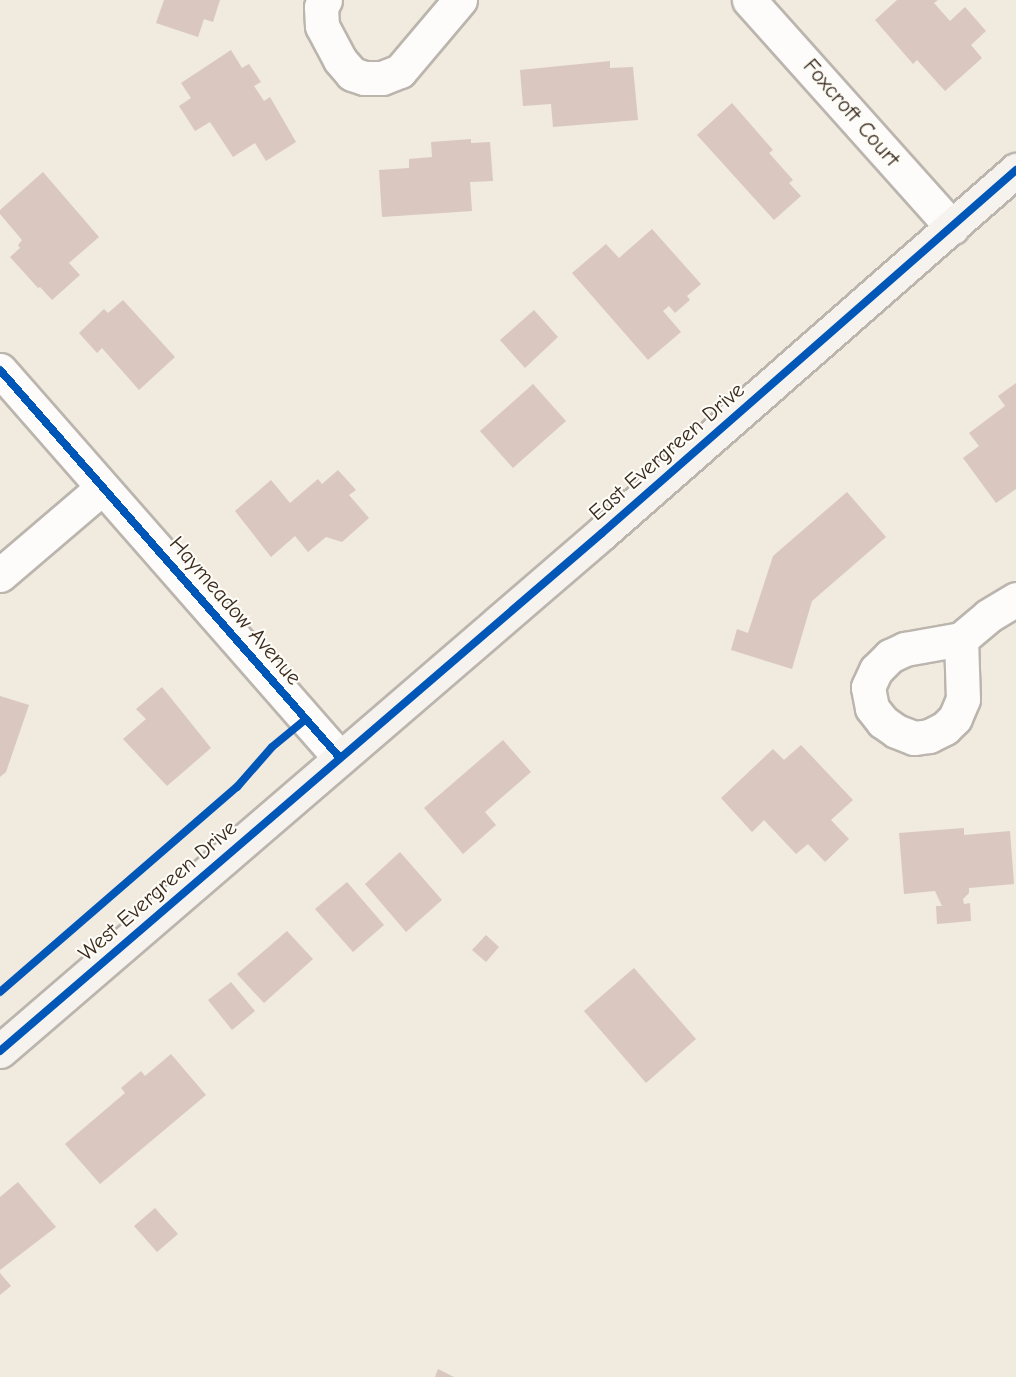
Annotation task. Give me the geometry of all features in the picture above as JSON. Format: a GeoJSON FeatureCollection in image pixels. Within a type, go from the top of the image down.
{"type":"FeatureCollection","features":[{"type":"Feature","properties":{"kind":"street"},"geometry":{"type":"LineString","coordinates":[[325,0],[321,7],[322,26],[340,60],[352,74],[364,78],[382,78],[400,70],[460,0]]}},
{"type":"Feature","properties":{"kind":"street","name":"Foxcroft Court"},"geometry":{"type":"LineString","coordinates":[[749,0],[952,226]]}},
{"type":"Feature","properties":{"kind":"street","name":"East Evergreen Drive"},"geometry":{"type":"LineString","coordinates":[[340,758],[1016,171]]}},
{"type":"Feature","properties":{"kind":"street","name":"Haymeadow Avenue"},"geometry":{"type":"LineString","coordinates":[[0,370],[340,758]]}},
{"type":"Feature","properties":{"kind":"street"},"geometry":{"type":"LineString","coordinates":[[0,575],[102,488]]}},
{"type":"Feature","properties":{"kind":"street"},"geometry":{"type":"LineString","coordinates":[[961,639],[988,616],[1016,599]]}},
{"type":"Feature","properties":{"kind":"street","name":"West Evergreen Drive"},"geometry":{"type":"LineString","coordinates":[[0,1051],[340,758]]}},
{"type":"Feature","properties":{"kind":"building"},"geometry":{"type":"Polygon","coordinates":[[[164,0],[220,0],[213,22],[204,19],[198,37],[156,23],[164,0]]]}},
{"type":"Feature","properties":{"kind":"building"},"geometry":{"type":"Polygon","coordinates":[[[897,0],[938,0],[934,3],[950,21],[965,7],[986,31],[971,45],[982,58],[945,91],[917,60],[913,64],[875,20],[897,0]]]}},
{"type":"Feature","properties":{"kind":"building"},"geometry":{"type":"Polygon","coordinates":[[[231,50],[242,68],[249,64],[261,82],[254,86],[264,101],[270,97],[296,142],[266,161],[255,143],[233,157],[210,122],[195,131],[179,106],[191,98],[181,83],[231,50]]]}},
{"type":"Feature","properties":{"kind":"building"},"geometry":{"type":"Polygon","coordinates":[[[610,61],[610,68],[633,67],[638,120],[553,127],[551,104],[523,106],[520,70],[610,61]]]}},
{"type":"Feature","properties":{"kind":"building"},"geometry":{"type":"Polygon","coordinates":[[[732,103],[773,150],[769,153],[793,180],[789,183],[801,196],[774,220],[697,135],[732,103]]]}},
{"type":"Feature","properties":{"kind":"building"},"geometry":{"type":"Polygon","coordinates":[[[471,139],[471,143],[490,142],[493,181],[470,182],[472,211],[382,217],[379,170],[409,168],[409,159],[432,157],[431,142],[471,139]]]}},
{"type":"Feature","properties":{"kind":"building"},"geometry":{"type":"Polygon","coordinates":[[[43,172],[99,237],[69,263],[80,275],[52,300],[10,257],[20,248],[18,245],[22,240],[0,214],[0,210],[43,172]]]}},
{"type":"Feature","properties":{"kind":"building"},"geometry":{"type":"Polygon","coordinates":[[[652,229],[701,284],[687,296],[690,300],[675,313],[669,306],[663,311],[681,332],[648,360],[572,273],[606,244],[619,258],[652,229]]]}},
{"type":"Feature","properties":{"kind":"building"},"geometry":{"type":"Polygon","coordinates":[[[123,300],[175,357],[139,390],[102,348],[97,353],[79,333],[104,309],[108,313],[123,300]]]}},
{"type":"Feature","properties":{"kind":"building"},"geometry":{"type":"Polygon","coordinates":[[[534,310],[558,337],[525,368],[500,340],[534,310]]]}},
{"type":"Feature","properties":{"kind":"building"},"geometry":{"type":"Polygon","coordinates":[[[1016,383],[1016,489],[996,503],[963,458],[979,446],[969,433],[1005,406],[998,396],[1016,383]]]}},
{"type":"Feature","properties":{"kind":"building"},"geometry":{"type":"Polygon","coordinates":[[[533,384],[566,421],[513,468],[480,431],[533,384]]]}},
{"type":"Feature","properties":{"kind":"building"},"geometry":{"type":"Polygon","coordinates":[[[338,470],[356,490],[349,495],[369,518],[342,542],[326,537],[308,552],[295,536],[271,557],[235,511],[271,480],[290,503],[318,479],[322,484],[338,470]]]}},
{"type":"Feature","properties":{"kind":"building"},"geometry":{"type":"Polygon","coordinates":[[[847,492],[886,537],[812,601],[792,669],[731,650],[737,629],[748,633],[773,556],[847,492]]]}},
{"type":"Feature","properties":{"kind":"building"},"geometry":{"type":"Polygon","coordinates":[[[162,687],[211,748],[167,786],[123,739],[146,719],[136,709],[162,687]]]}},
{"type":"Feature","properties":{"kind":"building"},"geometry":{"type":"Polygon","coordinates":[[[0,696],[29,705],[6,772],[0,777],[0,696]]]}},
{"type":"Feature","properties":{"kind":"building"},"geometry":{"type":"Polygon","coordinates":[[[503,740],[531,772],[485,812],[496,825],[463,854],[424,808],[503,740]]]}},
{"type":"Feature","properties":{"kind":"building"},"geometry":{"type":"Polygon","coordinates":[[[801,745],[853,800],[831,820],[849,839],[825,862],[808,844],[796,854],[764,820],[752,832],[721,798],[773,749],[784,760],[801,745]]]}},
{"type":"Feature","properties":{"kind":"building"},"geometry":{"type":"Polygon","coordinates":[[[964,828],[964,835],[1010,831],[1014,884],[969,888],[969,893],[963,899],[964,904],[970,903],[971,921],[937,924],[936,906],[942,906],[935,891],[904,894],[899,833],[964,828]]]}},
{"type":"Feature","properties":{"kind":"building"},"geometry":{"type":"Polygon","coordinates":[[[400,852],[442,900],[406,932],[365,884],[400,852]]]}},
{"type":"Feature","properties":{"kind":"building"},"geometry":{"type":"Polygon","coordinates":[[[347,882],[384,925],[353,952],[315,909],[347,882]]]}},
{"type":"Feature","properties":{"kind":"building"},"geometry":{"type":"Polygon","coordinates":[[[287,931],[313,959],[264,1003],[237,974],[287,931]]]}},
{"type":"Feature","properties":{"kind":"building"},"geometry":{"type":"Polygon","coordinates":[[[486,935],[499,947],[486,962],[472,950],[486,935]]]}},
{"type":"Feature","properties":{"kind":"building"},"geometry":{"type":"Polygon","coordinates":[[[634,968],[696,1039],[646,1083],[584,1011],[634,968]]]}},
{"type":"Feature","properties":{"kind":"building"},"geometry":{"type":"Polygon","coordinates":[[[231,982],[255,1011],[232,1030],[208,1000],[231,982]]]}},
{"type":"Feature","properties":{"kind":"building"},"geometry":{"type":"Polygon","coordinates":[[[171,1054],[206,1095],[100,1184],[65,1144],[125,1093],[121,1088],[141,1071],[145,1076],[171,1054]]]}},
{"type":"Feature","properties":{"kind":"building"},"geometry":{"type":"Polygon","coordinates":[[[18,1182],[56,1227],[0,1270],[0,1197],[18,1182]]]}},
{"type":"Feature","properties":{"kind":"building"},"geometry":{"type":"Polygon","coordinates":[[[155,1208],[178,1234],[157,1252],[134,1226],[155,1208]]]}},
{"type":"Feature","properties":{"kind":"building"},"geometry":{"type":"Polygon","coordinates":[[[0,1273],[11,1286],[0,1295],[0,1273]]]}},
{"type":"Feature","properties":{"kind":"building"},"geometry":{"type":"Polygon","coordinates":[[[438,1369],[454,1377],[435,1377],[438,1369]]]}},
{"type":"Feature","properties":{"kind":"cycle path"},"geometry":{"type":"LineString","coordinates":[[0,1051],[602,533],[1016,170]]}},
{"type":"Feature","properties":{"kind":"cycle path"},"geometry":{"type":"LineString","coordinates":[[0,370],[340,758]]}},
{"type":"Feature","properties":{"kind":"cycle path"},"geometry":{"type":"LineString","coordinates":[[0,992],[237,787],[272,747],[306,719]]}}]}
